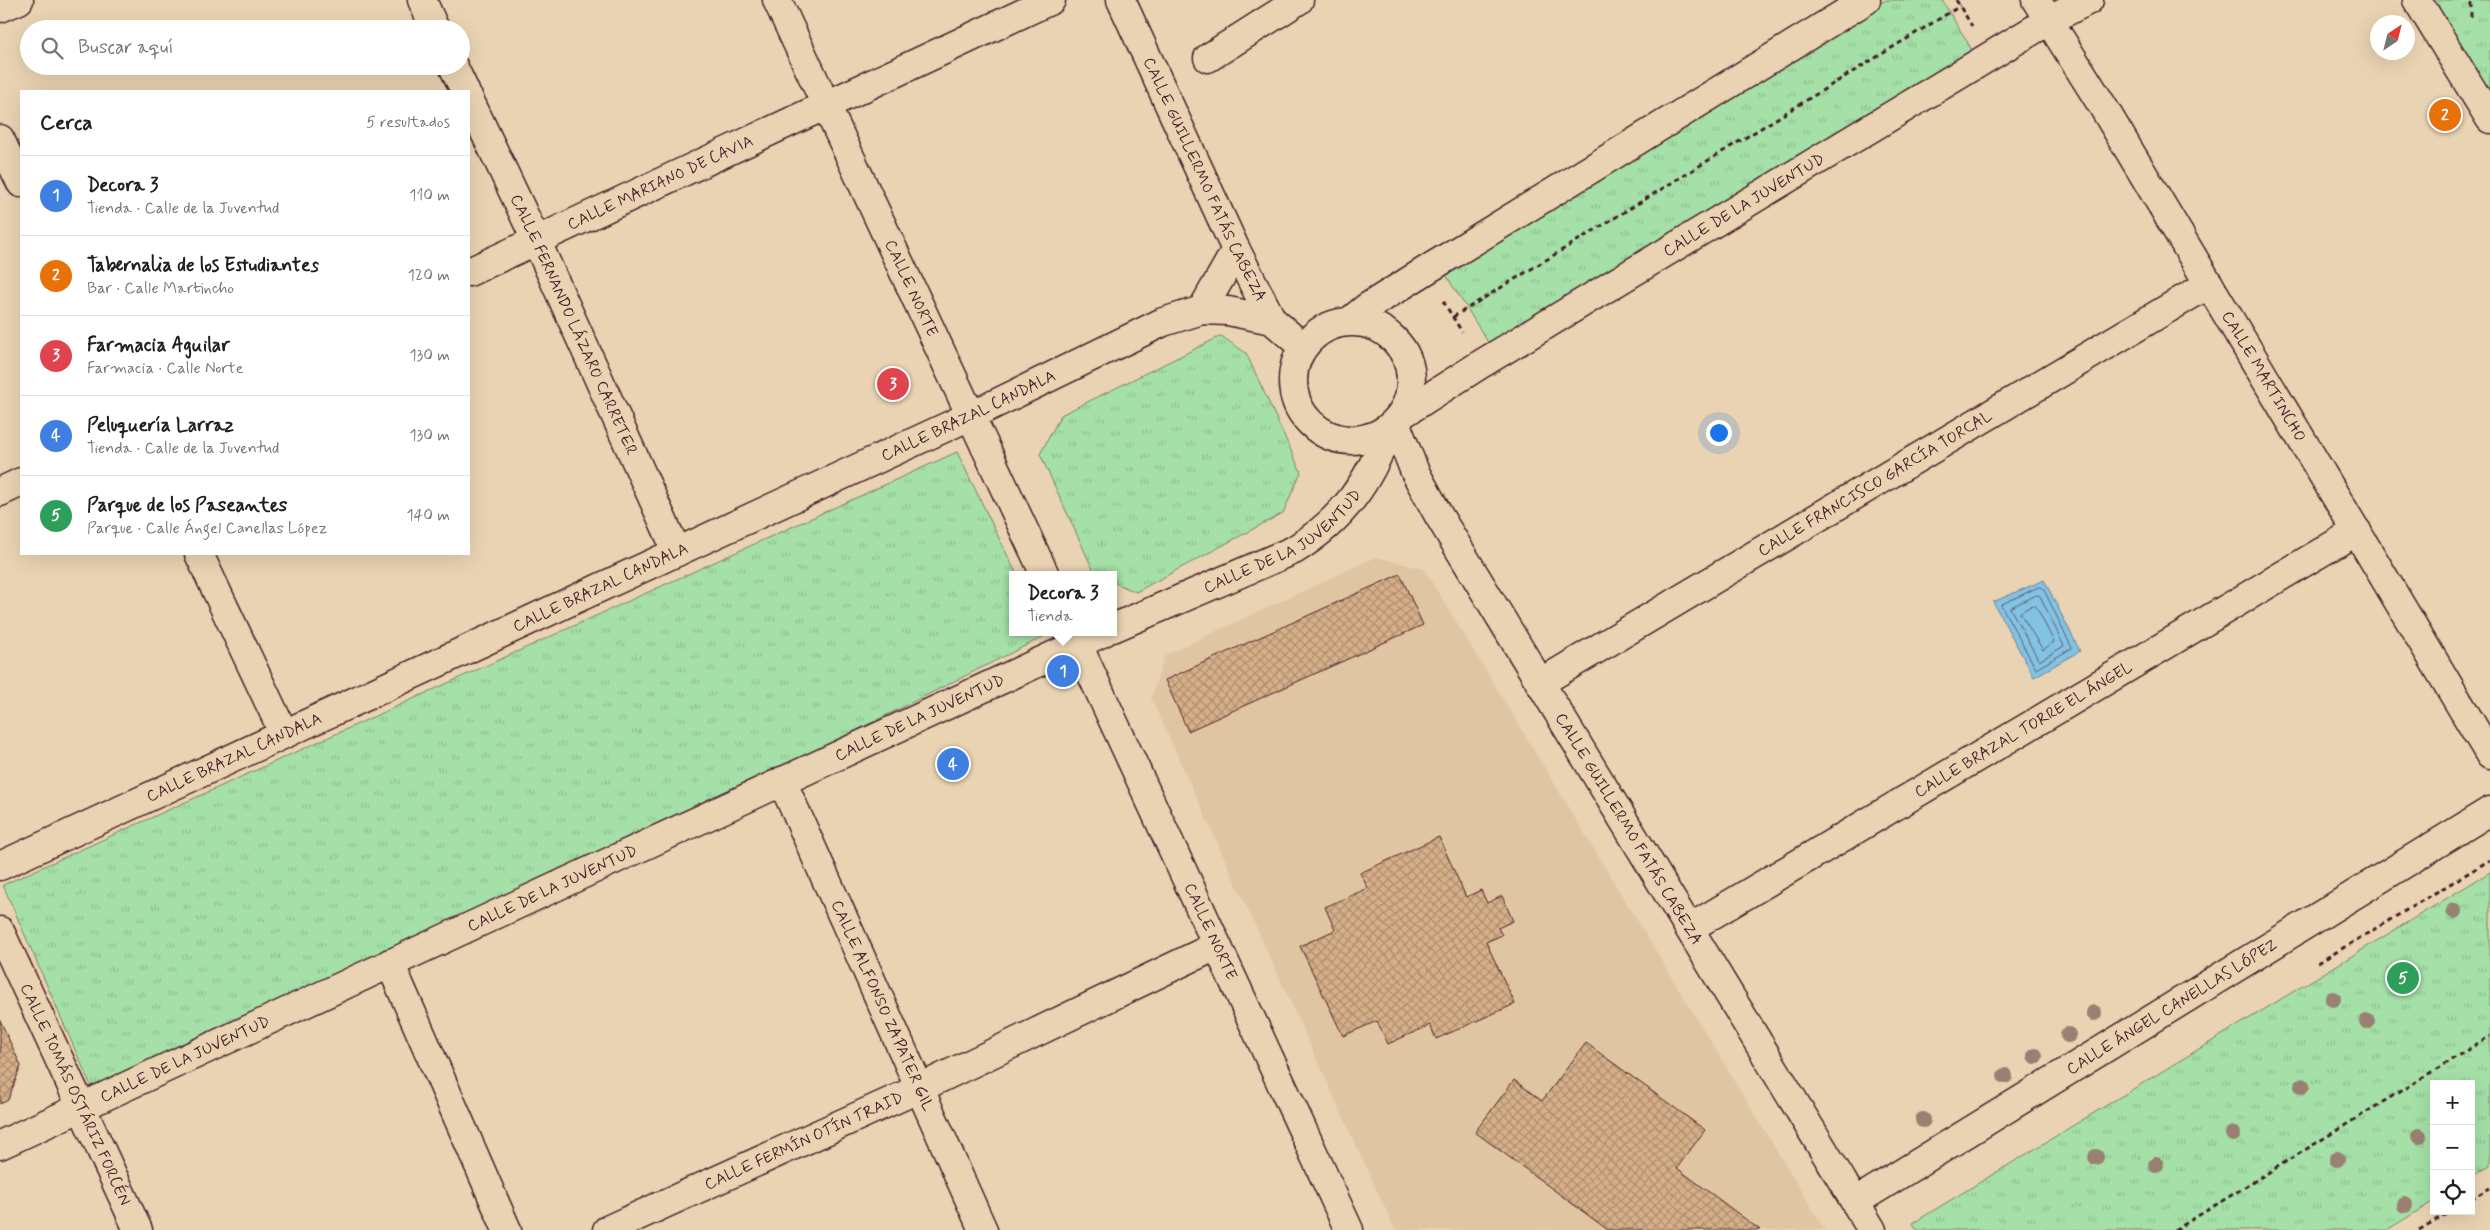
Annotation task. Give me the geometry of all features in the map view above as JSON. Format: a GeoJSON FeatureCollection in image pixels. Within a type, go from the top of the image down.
{"type":"FeatureCollection","features":[{"type":"Feature","properties":{"kind":"street"},"geometry":{"type":"LineString","coordinates":[[0,8],[18,0]]}},
{"type":"Feature","properties":{"kind":"street"},"geometry":{"type":"LineString","coordinates":[[422,0],[431,20]]}},
{"type":"Feature","properties":{"kind":"street","name":"CALLE NORTE"},"geometry":{"type":"LineString","coordinates":[[777,0],[824,105],[1043,571]]}},
{"type":"Feature","properties":{"kind":"street","name":"CALLE MARIANO DE CAVIA"},"geometry":{"type":"LineString","coordinates":[[470,272],[1051,0]]}},
{"type":"Feature","properties":{"kind":"street","name":"CALLE GUILLERMO FATÁS CABEZA"},"geometry":{"type":"LineString","coordinates":[[1121,0],[1236,250],[1272,320],[1303,347]]}},
{"type":"Feature","properties":{"kind":"street"},"geometry":{"type":"LineString","coordinates":[[1208,58],[1299,0]]}},
{"type":"Feature","properties":{"kind":"street"},"geometry":{"type":"LineString","coordinates":[[1350,321],[1366,308],[1425,271],[1866,0]]}},
{"type":"Feature","properties":{"kind":"street","name":"CALLE DE LA JUVENTUD"},"geometry":{"type":"LineString","coordinates":[[1117,626],[1294,550],[1317,536],[1335,520],[1362,484],[1395,422],[1481,364],[2042,10],[2089,0]]}},
{"type":"Feature","properties":{"kind":"street"},"geometry":{"type":"LineString","coordinates":[[2418,0],[2490,119]]}},
{"type":"Feature","properties":{"kind":"street","name":"CALLE MARTINCHO"},"geometry":{"type":"LineString","coordinates":[[2042,10],[2102,105],[2490,755]]}},
{"type":"Feature","properties":{"kind":"street"},"geometry":{"type":"LineString","coordinates":[[457,75],[465,90]]}},
{"type":"Feature","properties":{"kind":"street","name":"CALLE FERNANDO LÁZARO CARRETER"},"geometry":{"type":"LineString","coordinates":[[470,101],[536,240],[677,552]]}},
{"type":"Feature","properties":{"kind":"street"},"geometry":{"type":"LineString","coordinates":[[0,139],[20,181]]}},
{"type":"Feature","properties":{"kind":"street"},"geometry":{"type":"LineString","coordinates":[[1202,310],[1236,250]]}},
{"type":"Feature","properties":{"kind":"street","name":"CALLE FRANCISCO GARCÍA TORCAL"},"geometry":{"type":"LineString","coordinates":[[1540,683],[2209,284]]}},
{"type":"Feature","properties":{"kind":"street","name":"CALLE BRAZAL CANDALA"},"geometry":{"type":"LineString","coordinates":[[0,866],[970,416],[1163,322],[1202,310],[1228,311],[1272,320]]}},
{"type":"Feature","properties":{"kind":"street"},"geometry":{"type":"LineString","coordinates":[[1350,321],[1366,323],[1381,329],[1394,339],[1405,352],[1412,384],[1409,400],[1395,422],[1376,436],[1361,440],[1345,440],[1330,437],[1306,418],[1293,391],[1293,375],[1296,360],[1303,347],[1324,328],[1350,321]]}},
{"type":"Feature","properties":{"kind":"street","name":"CALLE GUILLERMO FATÁS CABEZA"},"geometry":{"type":"LineString","coordinates":[[1395,422],[1415,472],[1439,516],[1872,1230]]}},
{"type":"Feature","properties":{"kind":"street"},"geometry":{"type":"LineString","coordinates":[[0,492],[20,482]]}},
{"type":"Feature","properties":{"kind":"street","name":"CALLE BRAZAL TORRE EL ÁNGEL"},"geometry":{"type":"LineString","coordinates":[[1690,928],[2357,531]]}},
{"type":"Feature","properties":{"kind":"street"},"geometry":{"type":"LineString","coordinates":[[198,555],[284,734]]}},
{"type":"Feature","properties":{"kind":"street","name":"CALLE NORTE"},"geometry":{"type":"LineString","coordinates":[[1075,638],[1349,1230]]}},
{"type":"Feature","properties":{"kind":"street","name":"CALLE DE LA JUVENTUD"},"geometry":{"type":"LineString","coordinates":[[0,1145],[782,781],[1075,638]]}},
{"type":"Feature","properties":{"kind":"street","name":"CALLE ALFONSO ZAPATER GIL"},"geometry":{"type":"LineString","coordinates":[[782,781],[918,1089],[983,1230]]}},
{"type":"Feature","properties":{"kind":"street","name":"CALLE ÁNGEL CANELLAS LÓPEZ"},"geometry":{"type":"LineString","coordinates":[[1855,1202],[2490,811]]}},
{"type":"Feature","properties":{"kind":"street","name":"CALLE TOMÁS OSTÁRIZ FORCÉN"},"geometry":{"type":"LineString","coordinates":[[0,931],[138,1230]]}},
{"type":"Feature","properties":{"kind":"street","name":"CALLE FERMÍN OTÍN TRAID"},"geometry":{"type":"LineString","coordinates":[[606,1230],[918,1089],[1216,946]]}},
{"type":"Feature","properties":{"kind":"street"},"geometry":{"type":"LineString","coordinates":[[390,963],[507,1230]]}},
{"type":"Feature","properties":{"kind":"path"},"geometry":{"type":"LineString","coordinates":[[1452,317],[1960,6]]}},
{"type":"Feature","properties":{"kind":"path"},"geometry":{"type":"LineString","coordinates":[[1425,271],[1481,364]]}},
{"type":"Feature","properties":{"kind":"path"},"geometry":{"type":"LineString","coordinates":[[2175,1230],[2490,1036]]}},
{"type":"Feature","properties":{"kind":"path"},"geometry":{"type":"LineString","coordinates":[[2475,1197],[2490,1188]]}},
{"type":"Feature","properties":{"kind":"path"},"geometry":{"type":"LineString","coordinates":[[2419,1230],[2444,1215]]}},
{"type":"Feature","properties":{"kind":"shaded area"},"geometry":{"type":"Polygon","coordinates":[[[1376,557],[1424,569],[1825,1230],[1395,1230],[1151,698],[1165,655],[1376,557]]]}},
{"type":"Feature","properties":{"kind":"green space"},"geometry":{"type":"Polygon","coordinates":[[[1886,0],[1942,0],[1972,50],[1491,347],[1444,272],[1886,0]]]}},
{"type":"Feature","properties":{"kind":"green space"},"geometry":{"type":"Polygon","coordinates":[[[2418,0],[2490,0],[2490,118],[2418,0]]]}},
{"type":"Feature","properties":{"kind":"green space"},"geometry":{"type":"Polygon","coordinates":[[[1221,336],[1246,353],[1301,472],[1283,513],[1136,592],[1117,584],[1117,571],[1094,571],[1040,454],[1061,415],[1221,336]]]}},
{"type":"Feature","properties":{"kind":"green space"},"geometry":{"type":"Polygon","coordinates":[[[957,452],[1015,571],[1009,571],[1009,636],[1045,636],[390,963],[91,1086],[3,885],[957,452]]]}},
{"type":"Feature","properties":{"kind":"green space"},"geometry":{"type":"Polygon","coordinates":[[[2490,872],[2490,1166],[2475,1175],[2475,1080],[2430,1080],[2430,1203],[2387,1230],[1917,1230],[1913,1223],[2490,872]]]}},
{"type":"Feature","properties":{"kind":"water"},"geometry":{"type":"Polygon","coordinates":[[[2044,580],[2080,651],[2034,677],[1993,602],[2044,580]]]}},
{"type":"Feature","properties":{"kind":"building"},"geometry":{"type":"Polygon","coordinates":[[[1400,574],[1423,625],[1188,731],[1165,680],[1400,574]]]}},
{"type":"Feature","properties":{"kind":"building"},"geometry":{"type":"Polygon","coordinates":[[[1439,837],[1466,897],[1481,890],[1487,903],[1502,896],[1513,921],[1498,928],[1502,935],[1486,942],[1515,1004],[1436,1039],[1430,1025],[1388,1044],[1377,1021],[1343,1036],[1300,946],[1335,930],[1325,907],[1368,888],[1360,873],[1439,837]]]}},
{"type":"Feature","properties":{"kind":"building"},"geometry":{"type":"Polygon","coordinates":[[[0,1020],[21,1066],[8,1100],[0,1104],[0,1020]]]}},
{"type":"Feature","properties":{"kind":"building"},"geometry":{"type":"Polygon","coordinates":[[[1586,1043],[1705,1130],[1677,1168],[1760,1230],[1608,1230],[1475,1132],[1514,1080],[1542,1101],[1586,1043]]]}},
{"type":"Feature","properties":{"kind":"place","name":"Tabernalia de los Estudiantes"},"geometry":{"type":"Point","coordinates":[2445,115]}},
{"type":"Feature","properties":{"kind":"place","name":"Farmacia Aguilar"},"geometry":{"type":"Point","coordinates":[893,384]}},
{"type":"Feature","properties":{"kind":"place","name":"Decora 3"},"geometry":{"type":"Point","coordinates":[1063,671]}},
{"type":"Feature","properties":{"kind":"place","name":"Peluquería Larraz"},"geometry":{"type":"Point","coordinates":[953,764]}},
{"type":"Feature","properties":{"kind":"place","name":"Parque de los Paseantes"},"geometry":{"type":"Point","coordinates":[2403,978]}}]}
